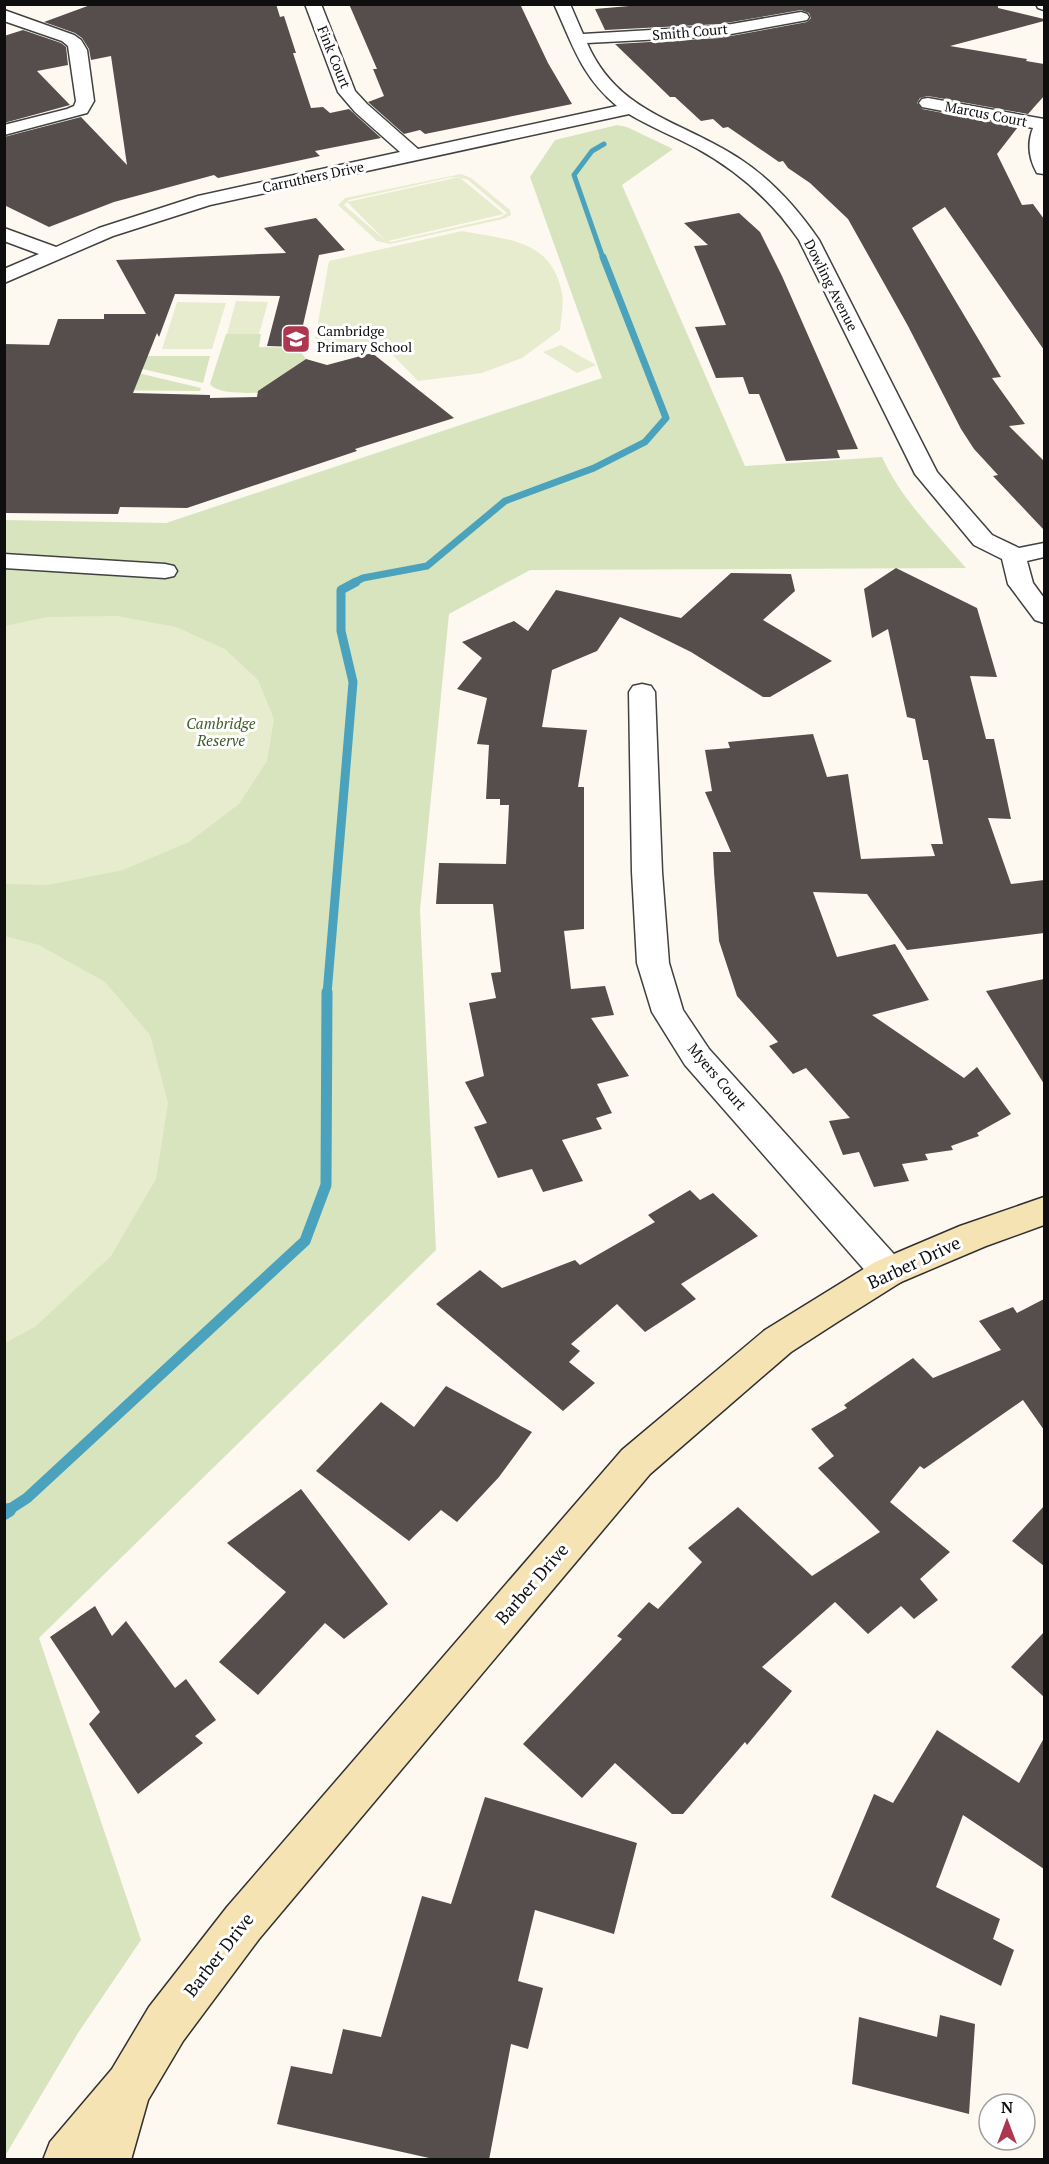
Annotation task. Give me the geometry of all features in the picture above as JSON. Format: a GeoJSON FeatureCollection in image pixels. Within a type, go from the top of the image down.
{"type":"FeatureCollection","features":[{"type":"Feature","properties":{"kind":"street","name":"Fink Court"},"geometry":{"type":"LineString","coordinates":[[313,4],[347,92],[361,108],[414,155]]}},
{"type":"Feature","properties":{"kind":"street","name":"Dowling Avenue"},"geometry":{"type":"LineString","coordinates":[[562,4],[598,78],[632,108],[718,153],[759,180],[784,206],[809,240],[927,474],[983,540],[1007,550],[1014,556]]}},
{"type":"Feature","properties":{"kind":"street"},"geometry":{"type":"LineString","coordinates":[[4,15],[68,38],[75,43],[79,50],[85,101],[81,109],[73,113],[4,130]]}},
{"type":"Feature","properties":{"kind":"street","name":"Smith Court"},"geometry":{"type":"LineString","coordinates":[[579,39],[709,32],[801,17]]}},
{"type":"Feature","properties":{"kind":"street","name":"Marcus Court"},"geometry":{"type":"LineString","coordinates":[[928,103],[1044,124]]}},
{"type":"Feature","properties":{"kind":"street","name":"Carruthers Drive"},"geometry":{"type":"LineString","coordinates":[[4,277],[106,232],[205,200],[632,108]]}},
{"type":"Feature","properties":{"kind":"street"},"geometry":{"type":"LineString","coordinates":[[1044,124],[1037,141],[1044,169]]}},
{"type":"Feature","properties":{"kind":"street"},"geometry":{"type":"LineString","coordinates":[[4,234],[56,254]]}},
{"type":"Feature","properties":{"kind":"street"},"geometry":{"type":"LineString","coordinates":[[1044,550],[1014,556],[1018,563],[1017,573],[1021,584],[1044,615]]}},
{"type":"Feature","properties":{"kind":"street"},"geometry":{"type":"LineString","coordinates":[[4,561],[165,571]]}},
{"type":"Feature","properties":{"kind":"street","name":"Myers Court"},"geometry":{"type":"LineString","coordinates":[[642,692],[647,872],[653,963],[668,1012],[698,1057],[888,1272]]}},
{"type":"Feature","properties":{"kind":"street","name":"Barber Drive"},"geometry":{"type":"LineString","coordinates":[[68,2160],[129,2086],[166,2024],[243,1923],[636,1462],[778,1341],[888,1272],[973,1236],[1044,1211]]}},
{"type":"Feature","properties":{"kind":"street","name":"Barber Drive"},"geometry":{"type":"LineString","coordinates":[[106,2160],[129,2086]]}},
{"type":"Feature","properties":{"kind":"green space","name":"Cambridge Reserve"},"geometry":{"type":"Polygon","coordinates":[[[617,125],[627,127],[673,149],[622,185],[745,466],[882,457],[909,501],[966,568],[530,570],[449,614],[420,910],[436,1250],[39,1638],[141,1940],[78,2033],[5,2156],[5,520],[166,523],[602,378],[530,177],[555,140],[617,125]]]}},
{"type":"Feature","properties":{"kind":"green space"},"geometry":{"type":"Polygon","coordinates":[[[461,174],[471,178],[510,210],[511,215],[503,219],[390,244],[377,241],[338,205],[345,198],[461,174]],[[452,177],[347,202],[456,178],[452,177]],[[460,178],[504,214],[388,241],[501,217],[507,213],[467,179],[460,178]],[[347,202],[344,205],[386,241],[347,202]]]}},
{"type":"Feature","properties":{"kind":"green space"},"geometry":{"type":"Polygon","coordinates":[[[462,231],[511,240],[525,245],[548,261],[562,293],[560,330],[522,358],[482,373],[418,381],[387,349],[315,339],[329,261],[462,231]]]}},
{"type":"Feature","properties":{"kind":"green space"},"geometry":{"type":"Polygon","coordinates":[[[236,301],[268,302],[259,334],[227,334],[236,301]]]}},
{"type":"Feature","properties":{"kind":"green space"},"geometry":{"type":"Polygon","coordinates":[[[177,302],[226,303],[212,349],[162,349],[177,302]]]}},
{"type":"Feature","properties":{"kind":"green space"},"geometry":{"type":"Polygon","coordinates":[[[226,334],[261,334],[259,347],[298,348],[306,359],[288,372],[281,392],[223,391],[210,384],[226,334]]]}},
{"type":"Feature","properties":{"kind":"green space"},"geometry":{"type":"Polygon","coordinates":[[[561,345],[596,365],[577,373],[543,352],[561,345]]]}},
{"type":"Feature","properties":{"kind":"green space"},"geometry":{"type":"Polygon","coordinates":[[[100,356],[210,356],[203,383],[125,365],[100,356]]]}},
{"type":"Feature","properties":{"kind":"green space"},"geometry":{"type":"Polygon","coordinates":[[[138,373],[201,388],[200,391],[68,390],[138,373]]]}},
{"type":"Feature","properties":{"kind":"green space"},"geometry":{"type":"Polygon","coordinates":[[[117,616],[176,627],[225,649],[258,680],[274,719],[267,761],[239,804],[189,842],[123,870],[48,885],[5,884],[5,626],[47,617],[117,616]]]}},
{"type":"Feature","properties":{"kind":"green space"},"geometry":{"type":"Polygon","coordinates":[[[5,936],[39,945],[105,982],[150,1035],[168,1103],[156,1179],[111,1256],[35,1327],[5,1343],[5,936]]]}},
{"type":"Feature","properties":{"kind":"building"},"geometry":{"type":"Polygon","coordinates":[[[93,4],[276,4],[280,17],[284,16],[311,108],[323,107],[330,113],[349,109],[381,138],[315,151],[320,156],[218,178],[214,175],[114,202],[49,227],[4,205],[4,137],[81,117],[127,165],[111,56],[91,60],[89,49],[82,38],[75,33],[44,22],[93,4]]]}},
{"type":"Feature","properties":{"kind":"building"},"geometry":{"type":"Polygon","coordinates":[[[349,4],[520,4],[548,63],[572,104],[425,134],[420,130],[404,134],[368,102],[384,96],[373,69],[377,69],[349,4]]]}},
{"type":"Feature","properties":{"kind":"building"},"geometry":{"type":"Polygon","coordinates":[[[652,4],[998,4],[998,8],[1044,19],[1044,21],[950,46],[1044,64],[1044,96],[1028,114],[928,96],[920,98],[917,103],[922,109],[1018,127],[997,154],[1022,205],[1033,204],[1044,219],[1044,350],[945,207],[912,228],[1001,377],[992,378],[1025,424],[1009,426],[1044,461],[1044,530],[993,476],[998,475],[974,449],[961,429],[908,326],[848,219],[810,183],[788,168],[783,161],[779,162],[728,127],[723,128],[713,119],[701,121],[675,97],[670,97],[615,44],[720,38],[807,22],[811,18],[809,13],[801,10],[720,24],[605,30],[595,9],[652,4]]]}},
{"type":"Feature","properties":{"kind":"building"},"geometry":{"type":"Polygon","coordinates":[[[23,30],[61,43],[66,47],[68,65],[37,71],[70,105],[4,123],[4,36],[23,30]]]}},
{"type":"Feature","properties":{"kind":"building"},"geometry":{"type":"Polygon","coordinates":[[[739,213],[760,232],[782,276],[858,449],[837,450],[840,458],[786,461],[759,394],[749,394],[743,377],[716,378],[695,327],[726,325],[694,246],[708,245],[684,223],[739,213]]]}},
{"type":"Feature","properties":{"kind":"building"},"geometry":{"type":"Polygon","coordinates":[[[316,218],[345,250],[319,255],[298,347],[267,346],[280,296],[175,294],[159,337],[157,333],[133,393],[210,395],[210,398],[257,397],[258,391],[306,359],[327,365],[372,353],[454,418],[355,449],[357,451],[187,508],[120,507],[118,514],[4,513],[4,344],[49,345],[58,319],[104,319],[104,314],[146,314],[116,260],[286,253],[264,228],[316,218]]]}},
{"type":"Feature","properties":{"kind":"building"},"geometry":{"type":"Polygon","coordinates":[[[896,568],[977,608],[997,677],[970,676],[986,739],[994,739],[1011,819],[988,818],[1011,884],[1044,880],[1044,933],[907,950],[867,894],[813,892],[837,957],[895,944],[929,1000],[872,1015],[964,1078],[977,1067],[1011,1114],[977,1133],[979,1136],[951,1146],[953,1150],[925,1154],[928,1160],[902,1164],[909,1181],[874,1187],[859,1152],[843,1155],[829,1121],[850,1118],[806,1068],[793,1074],[769,1046],[778,1042],[737,996],[719,941],[713,852],[731,852],[705,792],[712,791],[705,750],[730,748],[728,742],[813,734],[827,777],[848,774],[861,859],[935,856],[931,844],[943,844],[928,760],[923,760],[915,719],[907,717],[888,629],[872,638],[864,589],[896,568]]]}},
{"type":"Feature","properties":{"kind":"building"},"geometry":{"type":"Polygon","coordinates":[[[731,573],[791,574],[795,591],[763,620],[832,661],[770,697],[763,697],[691,652],[620,617],[597,651],[552,670],[542,727],[587,730],[578,787],[584,787],[584,929],[564,931],[571,989],[605,986],[614,1015],[591,1018],[629,1076],[597,1084],[612,1113],[596,1118],[602,1129],[562,1140],[583,1181],[543,1192],[532,1169],[498,1178],[474,1127],[487,1123],[465,1082],[484,1076],[469,1003],[496,998],[491,973],[501,972],[493,904],[436,904],[439,863],[506,864],[509,805],[500,805],[500,799],[486,799],[489,745],[477,744],[487,698],[457,689],[482,658],[462,642],[514,621],[528,631],[556,590],[681,618],[731,573]]]}},
{"type":"Feature","properties":{"kind":"building"},"geometry":{"type":"Polygon","coordinates":[[[1044,979],[1044,1084],[986,991],[1044,979]]]}},
{"type":"Feature","properties":{"kind":"building"},"geometry":{"type":"Polygon","coordinates":[[[690,1190],[700,1200],[713,1193],[758,1236],[681,1284],[696,1299],[645,1332],[617,1304],[571,1344],[580,1351],[569,1362],[595,1383],[563,1411],[436,1304],[480,1270],[502,1288],[575,1260],[580,1265],[655,1222],[648,1215],[690,1190]]]}},
{"type":"Feature","properties":{"kind":"building"},"geometry":{"type":"Polygon","coordinates":[[[1044,1299],[1044,1430],[1023,1400],[924,1469],[920,1466],[890,1502],[950,1552],[920,1579],[938,1600],[914,1619],[901,1606],[868,1634],[835,1602],[762,1667],[792,1691],[747,1745],[745,1742],[683,1814],[672,1814],[615,1763],[582,1798],[523,1744],[622,1639],[617,1636],[649,1602],[658,1609],[702,1562],[688,1548],[738,1507],[812,1576],[880,1532],[818,1468],[834,1456],[811,1429],[847,1408],[844,1405],[913,1358],[933,1378],[1001,1350],[979,1321],[1013,1307],[1017,1313],[1044,1299]]]}},
{"type":"Feature","properties":{"kind":"building"},"geometry":{"type":"Polygon","coordinates":[[[446,1386],[532,1432],[499,1477],[457,1522],[441,1510],[409,1541],[316,1471],[381,1402],[414,1427],[446,1386]]]}},
{"type":"Feature","properties":{"kind":"building"},"geometry":{"type":"Polygon","coordinates":[[[301,1489],[388,1604],[344,1639],[325,1623],[258,1695],[219,1662],[286,1592],[227,1543],[301,1489]]]}},
{"type":"Feature","properties":{"kind":"building"},"geometry":{"type":"Polygon","coordinates":[[[1044,1506],[1044,1566],[1012,1541],[1044,1506]]]}},
{"type":"Feature","properties":{"kind":"building"},"geometry":{"type":"Polygon","coordinates":[[[95,1606],[112,1636],[126,1621],[175,1688],[186,1679],[216,1720],[195,1736],[203,1743],[138,1794],[89,1724],[100,1712],[50,1637],[95,1606]]]}},
{"type":"Feature","properties":{"kind":"building"},"geometry":{"type":"Polygon","coordinates":[[[1044,1632],[1044,1697],[1011,1667],[1044,1632]]]}},
{"type":"Feature","properties":{"kind":"building"},"geometry":{"type":"Polygon","coordinates":[[[937,1730],[1019,1783],[1044,1738],[1044,1869],[963,1815],[936,1887],[1000,1919],[993,1939],[1014,1950],[1001,1986],[831,1897],[874,1794],[893,1803],[937,1730]]]}},
{"type":"Feature","properties":{"kind":"building"},"geometry":{"type":"Polygon","coordinates":[[[485,1797],[637,1843],[614,1934],[535,1910],[518,1981],[543,1988],[528,2049],[511,2044],[489,2160],[438,2160],[277,2124],[291,2066],[332,2074],[343,2029],[381,2037],[422,1896],[451,1904],[485,1797]]]}},
{"type":"Feature","properties":{"kind":"building"},"geometry":{"type":"Polygon","coordinates":[[[940,2015],[975,2024],[969,2114],[852,2084],[859,2017],[937,2037],[940,2015]]]}},
{"type":"Feature","properties":{"kind":"waterway"},"geometry":{"type":"LineString","coordinates":[[603,258],[574,175],[592,151],[604,144]]}},
{"type":"Feature","properties":{"kind":"waterway"},"geometry":{"type":"LineString","coordinates":[[353,583],[363,578],[427,566],[505,501],[594,468],[645,442],[666,418],[603,257]]}},
{"type":"Feature","properties":{"kind":"waterway"},"geometry":{"type":"LineString","coordinates":[[327,994],[353,682],[341,631],[341,590],[356,582]]}},
{"type":"Feature","properties":{"kind":"waterway"},"geometry":{"type":"LineString","coordinates":[[7,1511],[27,1498],[305,1241],[326,1185],[327,992]]}},
{"type":"Feature","properties":{"kind":"waterway"},"geometry":{"type":"LineString","coordinates":[[4,1513],[9,1510]]}},
{"type":"Feature","properties":{"kind":"place","name":"Cambridge Primary School"},"geometry":{"type":"Point","coordinates":[296,339]}}]}
